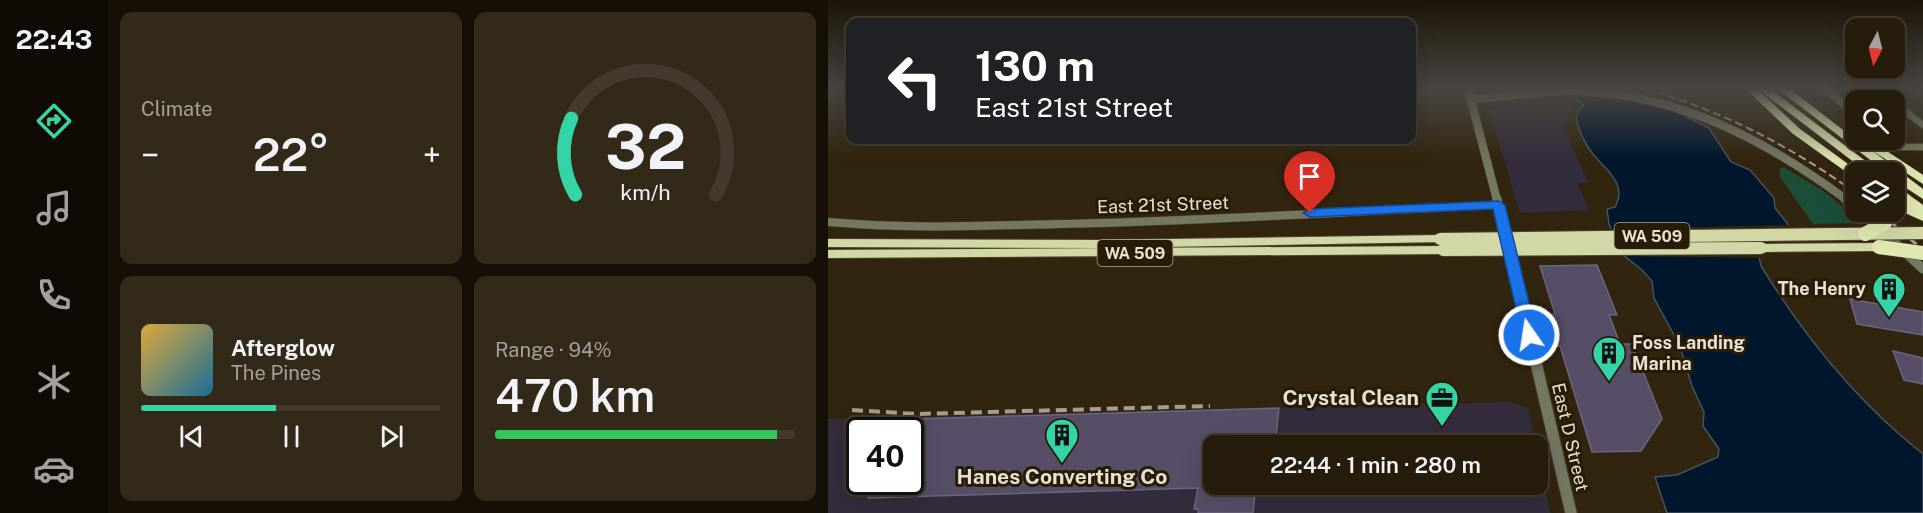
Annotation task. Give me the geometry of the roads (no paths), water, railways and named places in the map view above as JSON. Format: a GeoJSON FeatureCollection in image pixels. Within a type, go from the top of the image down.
{"type":"FeatureCollection","features":[{"type":"Feature","properties":{"kind":"highway"},"geometry":{"type":"LineString","coordinates":[[1776,113],[1845,168]]}},
{"type":"Feature","properties":{"kind":"highway"},"geometry":{"type":"LineString","coordinates":[[1794,113],[1860,162]]}},
{"type":"Feature","properties":{"kind":"highway"},"geometry":{"type":"LineString","coordinates":[[1819,113],[1881,162]]}},
{"type":"Feature","properties":{"kind":"highway"},"geometry":{"type":"LineString","coordinates":[[1833,123],[1845,129]]}},
{"type":"Feature","properties":{"kind":"highway"},"geometry":{"type":"LineString","coordinates":[[1878,150],[1923,180]]}},
{"type":"Feature","properties":{"kind":"highway"},"geometry":{"type":"LineString","coordinates":[[1905,181],[1923,195]]}},
{"type":"Feature","properties":{"kind":"highway"},"geometry":{"type":"LineString","coordinates":[[1905,197],[1923,211]]}},
{"type":"Feature","properties":{"kind":"highway"},"geometry":{"type":"LineString","coordinates":[[1905,208],[1923,217]]}},
{"type":"Feature","properties":{"kind":"highway"},"geometry":{"type":"LineString","coordinates":[[1865,234],[1885,222]]}},
{"type":"Feature","properties":{"kind":"highway","name":"WA 509"},"geometry":{"type":"LineString","coordinates":[[828,254],[1923,233]]}},
{"type":"Feature","properties":{"kind":"highway","name":"WA 509"},"geometry":{"type":"LineString","coordinates":[[828,243],[1923,246]]}},
{"type":"Feature","properties":{"kind":"highway"},"geometry":{"type":"LineString","coordinates":[[1879,247],[1923,253]]}},
{"type":"Feature","properties":{"kind":"street","name":"East D Street"},"geometry":{"type":"LineString","coordinates":[[1474,113],[1498,201],[1571,513]]}},
{"type":"Feature","properties":{"kind":"street"},"geometry":{"type":"LineString","coordinates":[[1700,113],[1740,131],[1845,199]]}},
{"type":"Feature","properties":{"kind":"street"},"geometry":{"type":"LineString","coordinates":[[1908,113],[1923,125]]}},
{"type":"Feature","properties":{"kind":"street"},"geometry":{"type":"LineString","coordinates":[[1905,147],[1923,147]]}},
{"type":"Feature","properties":{"kind":"street","name":"East 21st Street"},"geometry":{"type":"LineString","coordinates":[[828,222],[884,227],[933,227],[1184,221],[1498,201]]}},
{"type":"Feature","properties":{"kind":"street"},"geometry":{"type":"LineString","coordinates":[[1873,222],[1923,269]]}},
{"type":"Feature","properties":{"kind":"water"},"geometry":{"type":"Polygon","coordinates":[[[1578,113],[1679,113],[1709,128],[1731,162],[1750,170],[1774,198],[1775,208],[1790,227],[1759,257],[1761,266],[1795,318],[1834,367],[1876,413],[1923,454],[1923,513],[1667,513],[1655,477],[1677,475],[1718,457],[1719,449],[1703,426],[1704,412],[1692,386],[1680,346],[1654,298],[1652,281],[1622,254],[1609,224],[1607,209],[1615,207],[1619,191],[1617,184],[1590,150],[1576,119],[1578,113]]]}},
{"type":"Feature","properties":{"kind":"railway"},"geometry":{"type":"LineString","coordinates":[[1714,113],[1781,145],[1845,186]]}},
{"type":"Feature","properties":{"kind":"railway"},"geometry":{"type":"LineString","coordinates":[[1891,222],[1923,250]]}},
{"type":"Feature","properties":{"kind":"railway"},"geometry":{"type":"LineString","coordinates":[[852,410],[916,414],[1210,406]]}},
{"type":"Feature","properties":{"kind":"place","name":"The Henry"},"geometry":{"type":"Point","coordinates":[1889,318]}},
{"type":"Feature","properties":{"kind":"place","name":"Foss Landing Marina"},"geometry":{"type":"Point","coordinates":[1609,382]}},
{"type":"Feature","properties":{"kind":"place","name":"Crystal Clean"},"geometry":{"type":"Point","coordinates":[1442,427]}},
{"type":"Feature","properties":{"kind":"place","name":"Hanes Converting Co"},"geometry":{"type":"Point","coordinates":[1062,464]}}]}
